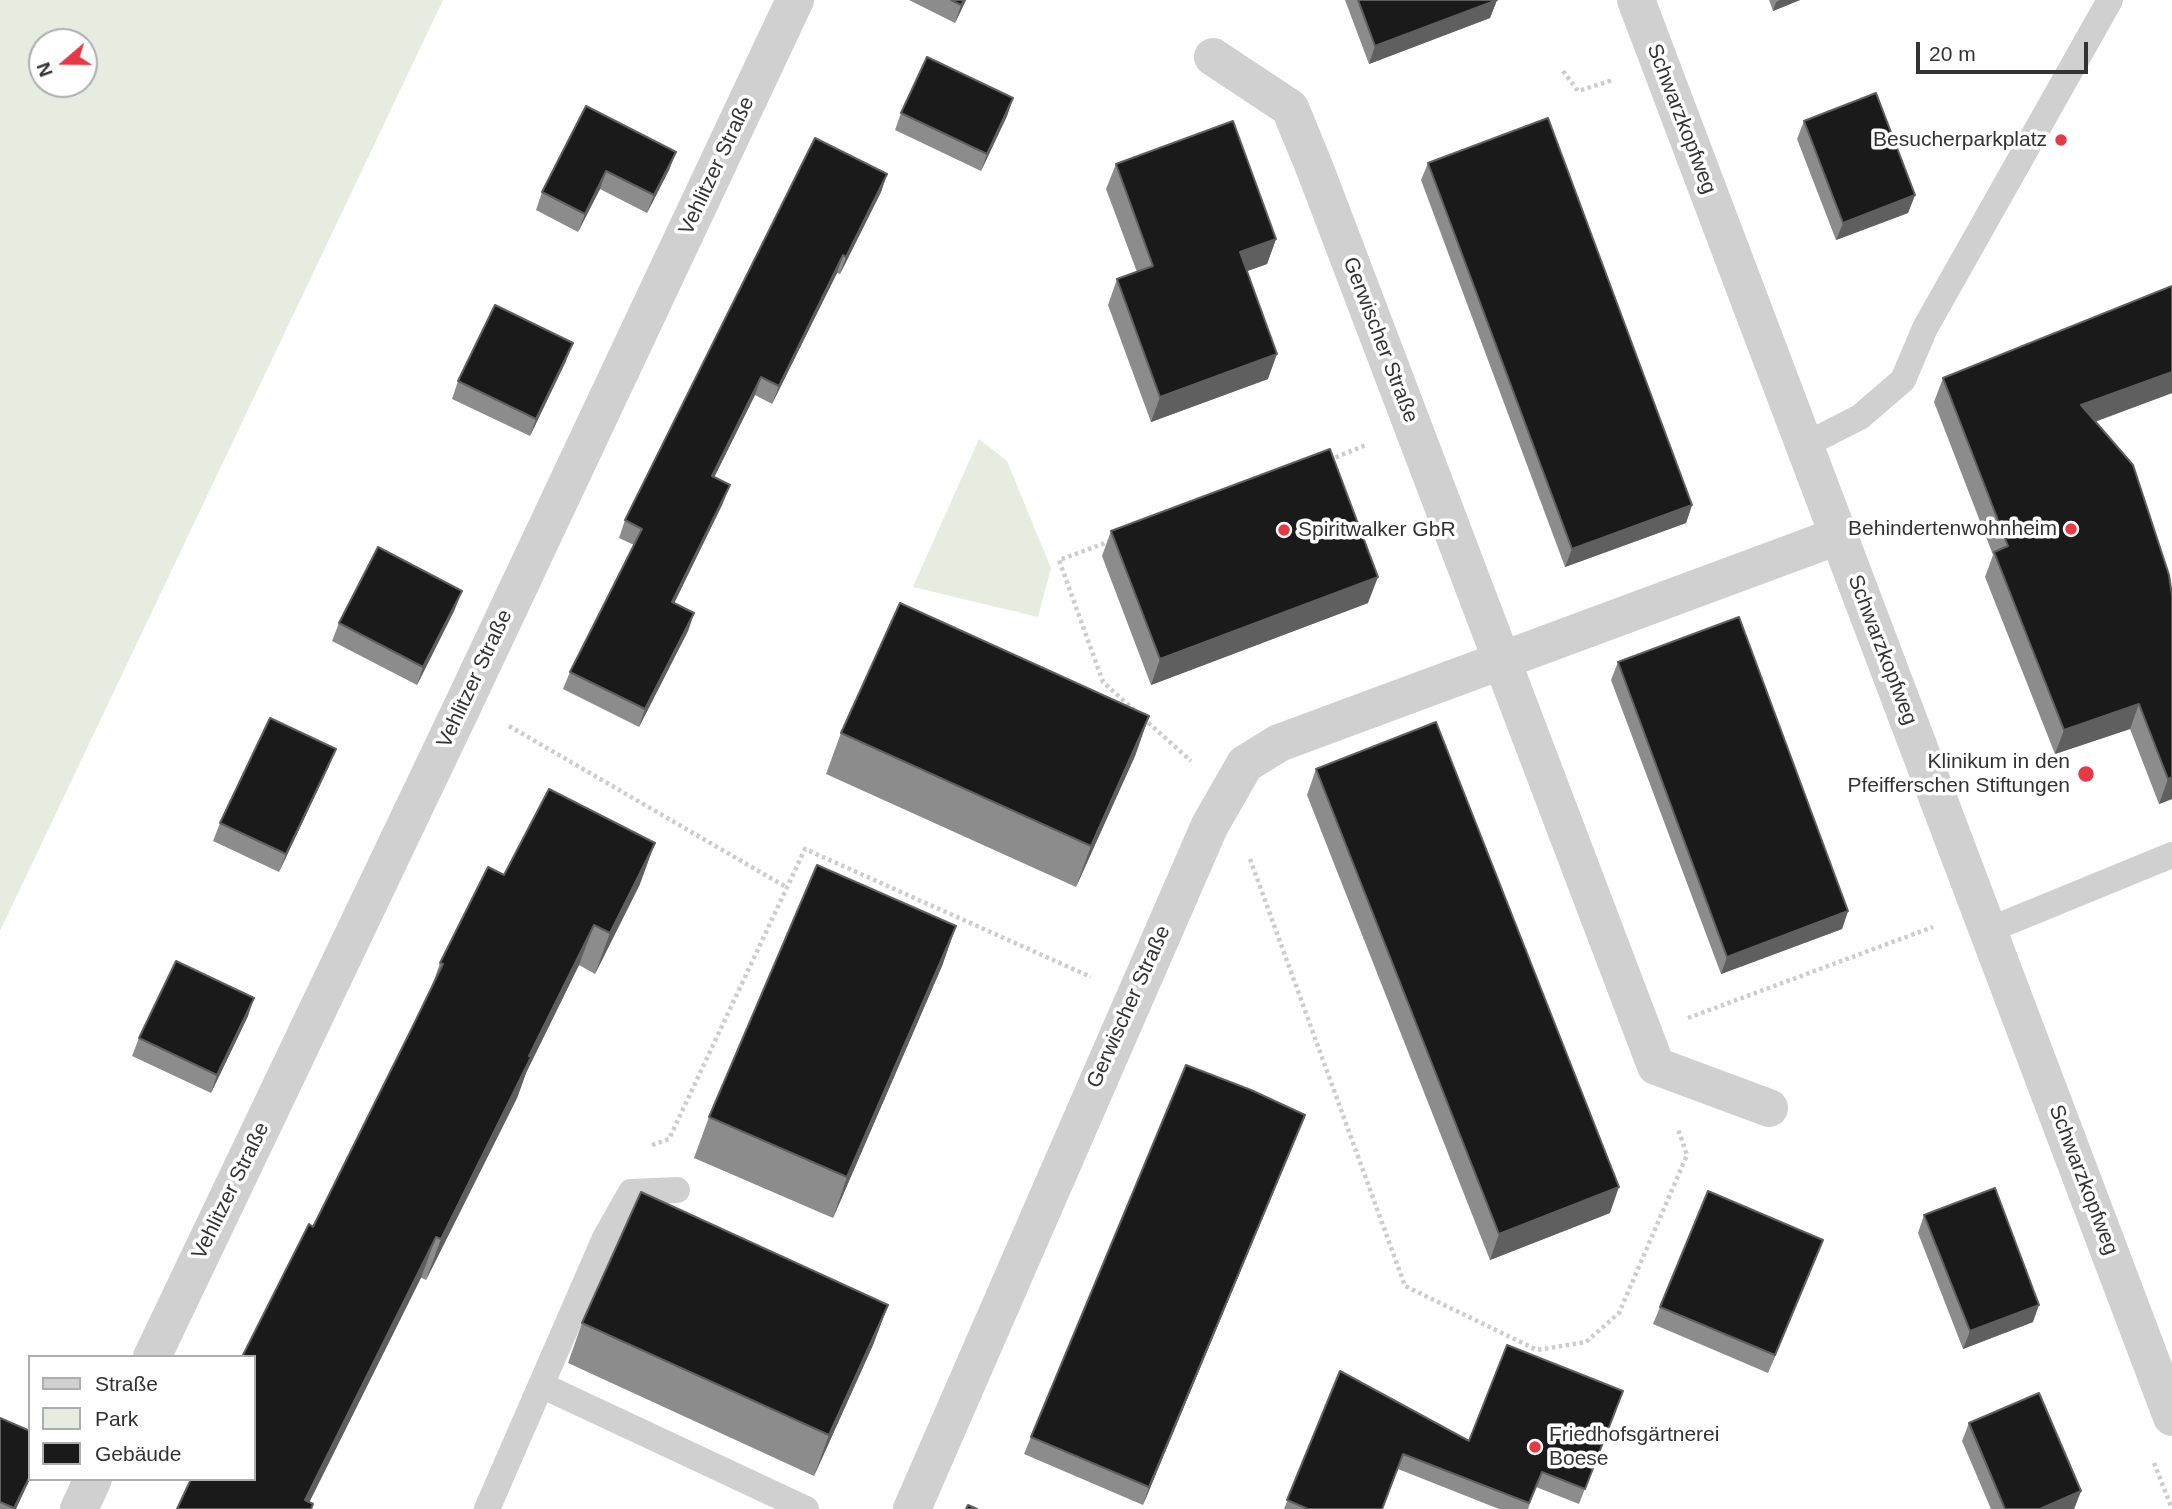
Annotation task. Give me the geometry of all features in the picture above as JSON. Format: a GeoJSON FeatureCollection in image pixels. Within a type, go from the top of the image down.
{"type":"FeatureCollection","features":[{"type":"Feature","properties":{"kind":"street","name":"Vehlitzer Straße"},"geometry":{"type":"LineString","coordinates":[[153,1355],[795,0]]}},
{"type":"Feature","properties":{"kind":"street","name":"Schwarzkopfweg"},"geometry":{"type":"LineString","coordinates":[[1636,0],[2172,1418]]}},
{"type":"Feature","properties":{"kind":"street","name":"Gerwischer Straße"},"geometry":{"type":"LineString","coordinates":[[1213,57],[1290,108],[1651,1050]]}},
{"type":"Feature","properties":{"kind":"street","name":"Gerwischer Straße"},"geometry":{"type":"LineString","coordinates":[[912,1509],[1134,996],[1226,793],[1245,764],[1279,743],[1838,536]]}},
{"type":"Feature","properties":{"kind":"street"},"geometry":{"type":"LineString","coordinates":[[1651,1050],[1769,1108]]}},
{"type":"Feature","properties":{"kind":"street"},"geometry":{"type":"LineString","coordinates":[[79,1509],[92,1481]]}},
{"type":"Feature","properties":{"kind":"lane"},"geometry":{"type":"LineString","coordinates":[[1805,445],[1860,417],[1903,380],[1925,328],[2110,0]]}},
{"type":"Feature","properties":{"kind":"lane"},"geometry":{"type":"LineString","coordinates":[[1985,920],[2172,855]]}},
{"type":"Feature","properties":{"kind":"lane"},"geometry":{"type":"LineString","coordinates":[[487,1509],[605,1238],[631,1192],[677,1190]]}},
{"type":"Feature","properties":{"kind":"lane"},"geometry":{"type":"LineString","coordinates":[[541,1385],[806,1509]]}},
{"type":"Feature","properties":{"kind":"path"},"geometry":{"type":"LineString","coordinates":[[1563,71],[1578,91],[1618,78]]}},
{"type":"Feature","properties":{"kind":"path"},"geometry":{"type":"LineString","coordinates":[[1321,462],[1413,428]]}},
{"type":"Feature","properties":{"kind":"path"},"geometry":{"type":"LineString","coordinates":[[1112,541],[1059,561],[1102,682],[1226,793],[1405,1286],[1537,1350],[1586,1342],[1619,1313],[1687,1155],[1651,1050],[1985,920]]}},
{"type":"Feature","properties":{"kind":"path"},"geometry":{"type":"LineString","coordinates":[[465,701],[786,887]]}},
{"type":"Feature","properties":{"kind":"path"},"geometry":{"type":"LineString","coordinates":[[669,1139],[805,849],[1134,996]]}},
{"type":"Feature","properties":{"kind":"green space"},"geometry":{"type":"Polygon","coordinates":[[[0,0],[443,0],[0,931],[0,0]]]}},
{"type":"Feature","properties":{"kind":"green space"},"geometry":{"type":"Polygon","coordinates":[[[979,439],[1007,461],[1051,568],[1038,617],[913,587],[979,439]]]}},
{"type":"Feature","properties":{"kind":"building"},"geometry":{"type":"Polygon","coordinates":[[[951,0],[964,0],[961,5],[951,0]]]}},
{"type":"Feature","properties":{"kind":"building"},"geometry":{"type":"Polygon","coordinates":[[[1358,0],[1497,0],[1375,46],[1358,0]]]}},
{"type":"Feature","properties":{"kind":"building"},"geometry":{"type":"Polygon","coordinates":[[[927,57],[1013,98],[987,154],[901,113],[927,57]]]}},
{"type":"Feature","properties":{"kind":"building"},"geometry":{"type":"Polygon","coordinates":[[[1876,93],[1915,195],[1843,223],[1804,121],[1876,93]]]}},
{"type":"Feature","properties":{"kind":"building"},"geometry":{"type":"Polygon","coordinates":[[[586,106],[676,152],[654,195],[606,171],[585,214],[542,192],[586,106]]]}},
{"type":"Feature","properties":{"kind":"building"},"geometry":{"type":"Polygon","coordinates":[[[1548,118],[1692,505],[1572,549],[1428,163],[1548,118]]]}},
{"type":"Feature","properties":{"kind":"building"},"geometry":{"type":"Polygon","coordinates":[[[1233,121],[1276,239],[1240,252],[1277,354],[1160,397],[1117,279],[1153,266],[1116,164],[1233,121]]]}},
{"type":"Feature","properties":{"kind":"building"},"geometry":{"type":"Polygon","coordinates":[[[815,138],[887,174],[846,257],[843,255],[779,386],[761,377],[712,476],[730,485],[672,602],[694,613],[645,709],[570,672],[642,529],[625,520],[815,138]]]}},
{"type":"Feature","properties":{"kind":"building","name":"Behindertenwohnheim"},"geometry":{"type":"Polygon","coordinates":[[[2172,286],[2172,372],[2081,405],[2133,465],[2169,575],[2172,595],[2172,777],[2168,779],[2139,704],[2064,730],[1994,552],[2008,546],[1943,378],[2172,286]]]}},
{"type":"Feature","properties":{"kind":"building"},"geometry":{"type":"Polygon","coordinates":[[[495,305],[573,343],[536,419],[458,381],[495,305]]]}},
{"type":"Feature","properties":{"kind":"building"},"geometry":{"type":"Polygon","coordinates":[[[1330,449],[1378,577],[1160,659],[1111,531],[1330,449]]]}},
{"type":"Feature","properties":{"kind":"building"},"geometry":{"type":"Polygon","coordinates":[[[378,547],[462,591],[423,667],[339,623],[378,547]]]}},
{"type":"Feature","properties":{"kind":"building"},"geometry":{"type":"Polygon","coordinates":[[[900,603],[1149,716],[1091,846],[841,733],[900,603]]]}},
{"type":"Feature","properties":{"kind":"building"},"geometry":{"type":"Polygon","coordinates":[[[1739,617],[1848,911],[1727,957],[1618,662],[1739,617]]]}},
{"type":"Feature","properties":{"kind":"building"},"geometry":{"type":"Polygon","coordinates":[[[270,718],[336,749],[286,854],[220,823],[270,718]]]}},
{"type":"Feature","properties":{"kind":"building"},"geometry":{"type":"Polygon","coordinates":[[[1436,722],[1619,1187],[1499,1234],[1316,769],[1436,722]]]}},
{"type":"Feature","properties":{"kind":"building"},"geometry":{"type":"Polygon","coordinates":[[[549,789],[655,843],[610,933],[594,925],[441,1239],[436,1237],[305,1500],[313,1504],[311,1509],[177,1509],[190,1481],[256,1481],[256,1355],[243,1355],[309,1224],[313,1227],[488,867],[504,875],[549,789]]]}},
{"type":"Feature","properties":{"kind":"building"},"geometry":{"type":"Polygon","coordinates":[[[817,865],[956,926],[847,1177],[709,1117],[817,865]]]}},
{"type":"Feature","properties":{"kind":"building"},"geometry":{"type":"Polygon","coordinates":[[[176,961],[254,998],[217,1075],[139,1038],[176,961]]]}},
{"type":"Feature","properties":{"kind":"building"},"geometry":{"type":"Polygon","coordinates":[[[1186,1065],[1251,1090],[1305,1115],[1149,1487],[1031,1437],[1186,1065]]]}},
{"type":"Feature","properties":{"kind":"building"},"geometry":{"type":"Polygon","coordinates":[[[1995,1188],[2039,1305],[1970,1331],[1924,1215],[1995,1188]]]}},
{"type":"Feature","properties":{"kind":"building"},"geometry":{"type":"Polygon","coordinates":[[[1708,1191],[1823,1240],[1775,1355],[1660,1307],[1708,1191]]]}},
{"type":"Feature","properties":{"kind":"building"},"geometry":{"type":"Polygon","coordinates":[[[641,1192],[888,1305],[829,1435],[582,1323],[641,1192]]]}},
{"type":"Feature","properties":{"kind":"building"},"geometry":{"type":"Polygon","coordinates":[[[1507,1345],[1623,1391],[1585,1489],[1542,1472],[1529,1503],[1403,1454],[1382,1509],[1308,1509],[1287,1500],[1340,1371],[1469,1441],[1507,1345]]]}},
{"type":"Feature","properties":{"kind":"building"},"geometry":{"type":"Polygon","coordinates":[[[2039,1393],[2081,1491],[2040,1509],[2005,1509],[1969,1423],[2039,1393]]]}},
{"type":"Feature","properties":{"kind":"building"},"geometry":{"type":"Polygon","coordinates":[[[0,1418],[28,1430],[28,1480],[14,1508],[0,1502],[0,1418]]]}},
{"type":"Feature","properties":{"kind":"place","name":"Besucherparkplatz"},"geometry":{"type":"Point","coordinates":[2061,140]}},
{"type":"Feature","properties":{"kind":"place","name":"Behindertenwohnheim"},"geometry":{"type":"Point","coordinates":[2071,529]}},
{"type":"Feature","properties":{"kind":"place","name":"Spiritwalker GbR"},"geometry":{"type":"Point","coordinates":[1284,530]}},
{"type":"Feature","properties":{"kind":"place","name":"Klinikum in den Pfeifferschen Stiftungen"},"geometry":{"type":"Point","coordinates":[2086,774]}},
{"type":"Feature","properties":{"kind":"place","name":"Friedhofsgärtnerei Boese"},"geometry":{"type":"Point","coordinates":[1535,1447]}}]}
